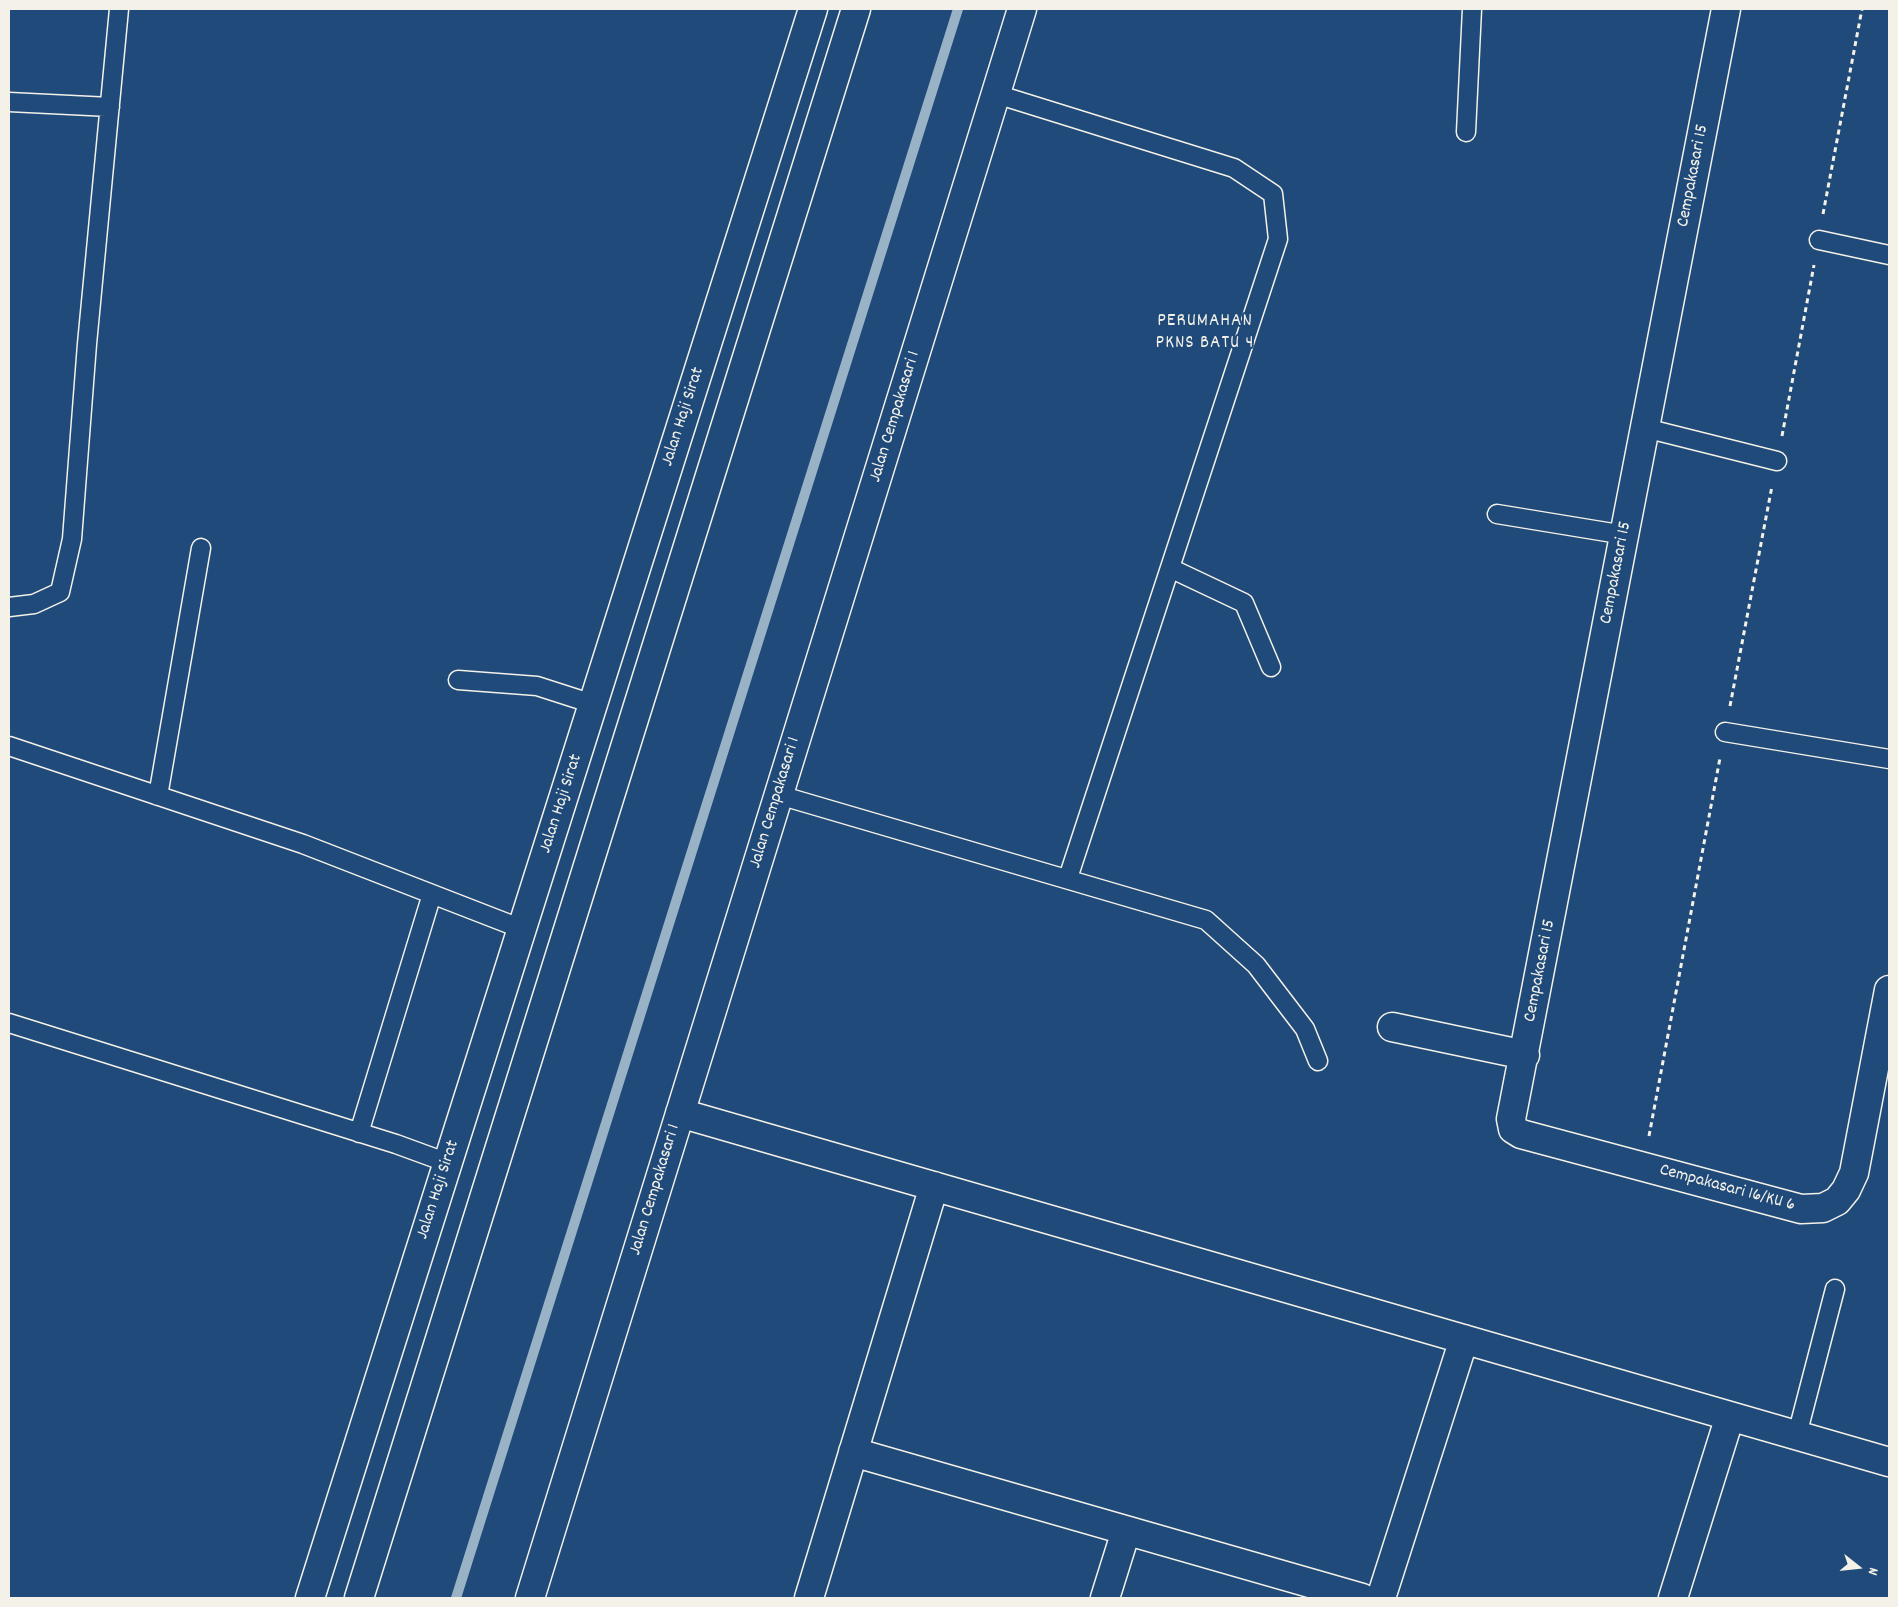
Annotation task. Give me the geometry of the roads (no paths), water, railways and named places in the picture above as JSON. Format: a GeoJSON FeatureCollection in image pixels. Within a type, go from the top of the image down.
{"type":"FeatureCollection","features":[{"type":"Feature","properties":{"kind":"street","name":"Jalan Haji Sirat"},"geometry":{"type":"LineString","coordinates":[[310,1598],[813,9]]}},
{"type":"Feature","properties":{"kind":"street"},"geometry":{"type":"LineString","coordinates":[[359,1598],[856,9]]}},
{"type":"Feature","properties":{"kind":"street","name":"Jalan Cempakasari 1"},"geometry":{"type":"LineString","coordinates":[[530,1598],[1022,9]]}},
{"type":"Feature","properties":{"kind":"street","name":"Cempakasari 15"},"geometry":{"type":"LineString","coordinates":[[1521,1134],[1513,1129],[1511,1120],[1726,9]]}},
{"type":"Feature","properties":{"kind":"street","name":"Cempakasari 16/KU 6"},"geometry":{"type":"LineString","coordinates":[[1521,1134],[1801,1209],[1823,1208],[1837,1201],[1846,1190],[1854,1173],[1889,990]]}},
{"type":"Feature","properties":{"kind":"street"},"geometry":{"type":"LineString","coordinates":[[1392,1027],[1524,1055]]}},
{"type":"Feature","properties":{"kind":"street"},"geometry":{"type":"LineString","coordinates":[[680,1113],[1889,1462]]}},
{"type":"Feature","properties":{"kind":"street"},"geometry":{"type":"LineString","coordinates":[[809,1598],[934,1186]]}},
{"type":"Feature","properties":{"kind":"street"},"geometry":{"type":"LineString","coordinates":[[1381,1598],[1464,1339]]}},
{"type":"Feature","properties":{"kind":"street"},"geometry":{"type":"LineString","coordinates":[[1673,1598],[1730,1416]]}},
{"type":"Feature","properties":{"kind":"street"},"geometry":{"type":"LineString","coordinates":[[853,1452],[1362,1598]]}},
{"type":"Feature","properties":{"kind":"street"},"geometry":{"type":"LineString","coordinates":[[1105,1598],[1126,1531]]}},
{"type":"Feature","properties":{"kind":"lane"},"geometry":{"type":"LineString","coordinates":[[9,607],[34,604],[60,592],[72,539],[87,344],[120,9]]}},
{"type":"Feature","properties":{"kind":"lane"},"geometry":{"type":"LineString","coordinates":[[1466,132],[1472,9]]}},
{"type":"Feature","properties":{"kind":"lane"},"geometry":{"type":"LineString","coordinates":[[996,94],[1234,168],[1273,194],[1278,240],[1068,878]]}},
{"type":"Feature","properties":{"kind":"lane"},"geometry":{"type":"LineString","coordinates":[[9,102],[110,107]]}},
{"type":"Feature","properties":{"kind":"lane"},"geometry":{"type":"LineString","coordinates":[[1818,240],[1889,255]]}},
{"type":"Feature","properties":{"kind":"lane"},"geometry":{"type":"LineString","coordinates":[[1645,428],[1777,461]]}},
{"type":"Feature","properties":{"kind":"lane"},"geometry":{"type":"LineString","coordinates":[[1498,514],[1624,534]]}},
{"type":"Feature","properties":{"kind":"lane"},"geometry":{"type":"LineString","coordinates":[[158,796],[201,548]]}},
{"type":"Feature","properties":{"kind":"lane"},"geometry":{"type":"LineString","coordinates":[[1170,568],[1244,603],[1271,667]]}},
{"type":"Feature","properties":{"kind":"lane"},"geometry":{"type":"LineString","coordinates":[[458,680],[537,686],[593,704]]}},
{"type":"Feature","properties":{"kind":"lane"},"geometry":{"type":"LineString","coordinates":[[1725,732],[1889,759]]}},
{"type":"Feature","properties":{"kind":"lane"},"geometry":{"type":"LineString","coordinates":[[9,746],[303,844],[522,929]]}},
{"type":"Feature","properties":{"kind":"lane"},"geometry":{"type":"LineString","coordinates":[[778,796],[1068,878],[1206,920],[1256,966],[1305,1030],[1318,1060]]}},
{"type":"Feature","properties":{"kind":"lane"},"geometry":{"type":"LineString","coordinates":[[359,1133],[432,894]]}},
{"type":"Feature","properties":{"kind":"lane"},"geometry":{"type":"LineString","coordinates":[[9,1023],[396,1144],[448,1163]]}},
{"type":"Feature","properties":{"kind":"lane"},"geometry":{"type":"LineString","coordinates":[[1796,1435],[1835,1289]]}},
{"type":"Feature","properties":{"kind":"waterway"},"geometry":{"type":"LineString","coordinates":[[456,1598],[958,9]]}},
{"type":"Feature","properties":{"kind":"district","name":"PERUMAHAN PKNS BATU 4"},"geometry":{"type":"Point","coordinates":[1205,333]}}]}
